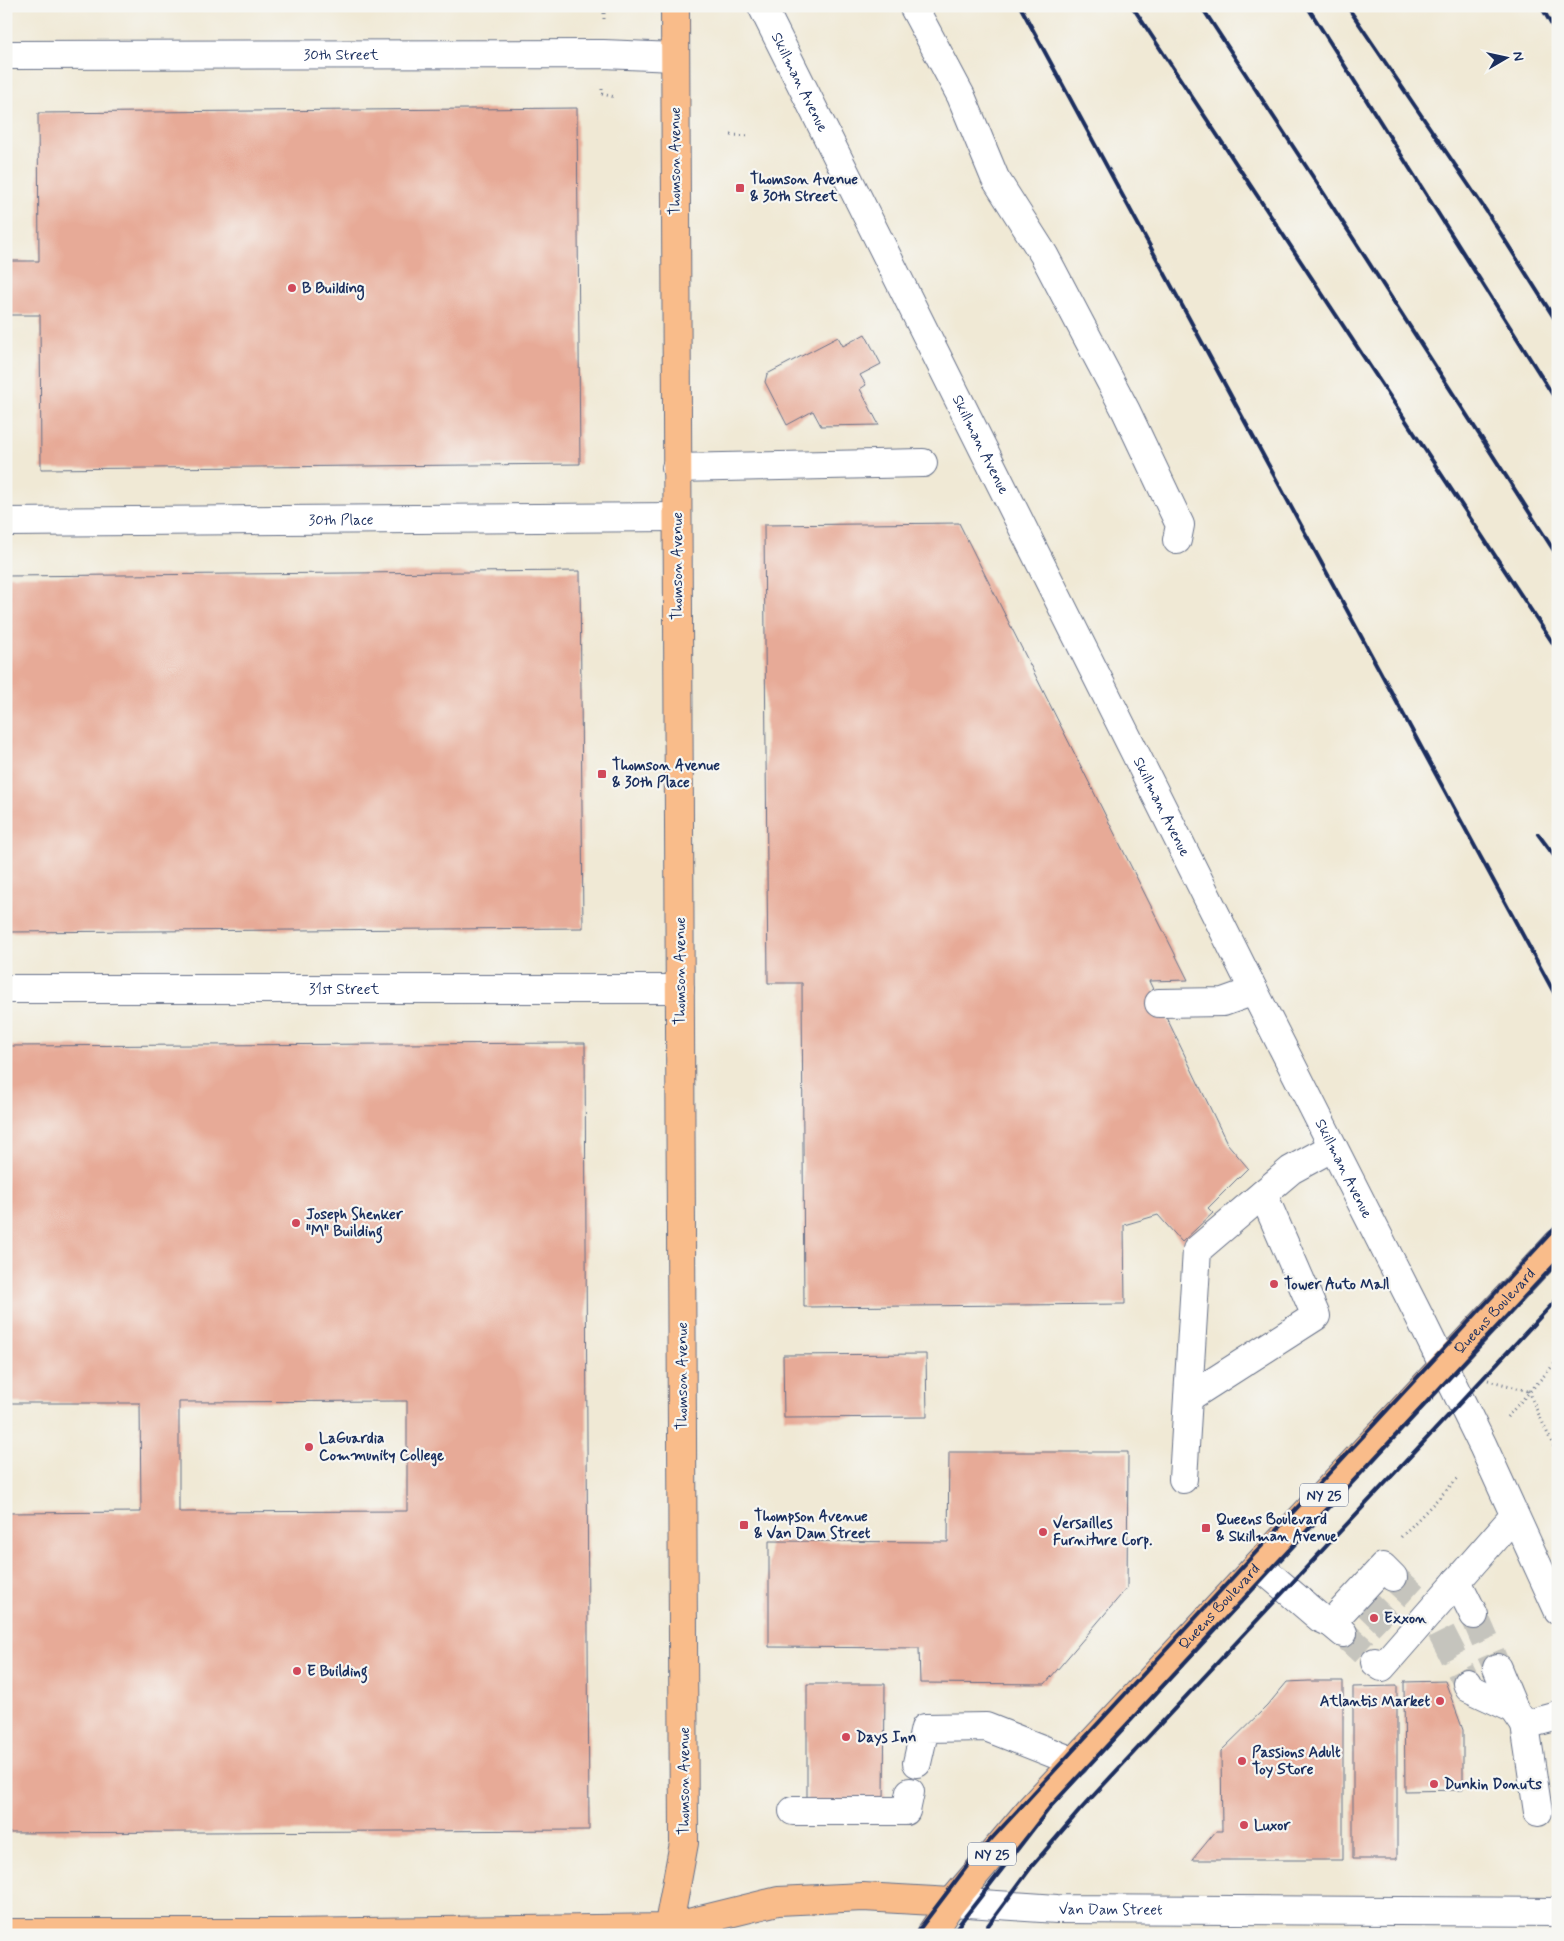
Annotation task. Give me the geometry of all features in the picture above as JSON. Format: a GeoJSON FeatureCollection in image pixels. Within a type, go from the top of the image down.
{"type":"FeatureCollection","features":[{"type":"Feature","properties":{"kind":"main road","name":"Thomson Avenue"},"geometry":{"type":"LineString","coordinates":[[673,1932],[684,1843],[675,6]]}},
{"type":"Feature","properties":{"kind":"main road","name":"Queens Boulevard"},"geometry":{"type":"LineString","coordinates":[[930,1935],[952,1902],[1015,1827],[1558,1243]]}},
{"type":"Feature","properties":{"kind":"main road","name":"Van Dam Street"},"geometry":{"type":"LineString","coordinates":[[6,1933],[673,1932],[778,1900],[863,1897],[952,1902]]}},
{"type":"Feature","properties":{"kind":"street","name":"Skillman Avenue"},"geometry":{"type":"LineString","coordinates":[[762,6],[1254,991],[1444,1366],[1558,1610]]}},
{"type":"Feature","properties":{"kind":"street"},"geometry":{"type":"LineString","coordinates":[[913,6],[961,96],[995,178],[1044,255],[1126,411],[1180,525],[1177,540]]}},
{"type":"Feature","properties":{"kind":"street","name":"30th Street"},"geometry":{"type":"LineString","coordinates":[[6,54],[603,54],[675,57]]}},
{"type":"Feature","properties":{"kind":"street"},"geometry":{"type":"LineString","coordinates":[[676,468],[923,463]]}},
{"type":"Feature","properties":{"kind":"street","name":"30th Place"},"geometry":{"type":"LineString","coordinates":[[6,522],[677,517]]}},
{"type":"Feature","properties":{"kind":"street","name":"31st Street"},"geometry":{"type":"LineString","coordinates":[[6,990],[680,989]]}},
{"type":"Feature","properties":{"kind":"street"},"geometry":{"type":"LineString","coordinates":[[1159,1002],[1223,1002],[1254,991]]}},
{"type":"Feature","properties":{"kind":"street"},"geometry":{"type":"LineString","coordinates":[[1183,1479],[1196,1250],[1291,1170],[1333,1146]]}},
{"type":"Feature","properties":{"kind":"street"},"geometry":{"type":"LineString","coordinates":[[1188,1398],[1316,1316],[1263,1194]]}},
{"type":"Feature","properties":{"kind":"street"},"geometry":{"type":"LineString","coordinates":[[1375,1662],[1382,1667],[1403,1638],[1433,1616],[1457,1581],[1514,1516]]}},
{"type":"Feature","properties":{"kind":"street"},"geometry":{"type":"LineString","coordinates":[[1258,1565],[1320,1618],[1337,1628],[1363,1600],[1383,1567],[1393,1577]]}},
{"type":"Feature","properties":{"kind":"street"},"geometry":{"type":"LineString","coordinates":[[1457,1581],[1474,1615]]}},
{"type":"Feature","properties":{"kind":"street"},"geometry":{"type":"LineString","coordinates":[[1497,1668],[1519,1717],[1538,1812]]}},
{"type":"Feature","properties":{"kind":"street"},"geometry":{"type":"LineString","coordinates":[[1467,1683],[1469,1688],[1519,1717],[1558,1716]]}},
{"type":"Feature","properties":{"kind":"street"},"geometry":{"type":"LineString","coordinates":[[917,1763],[925,1728],[986,1727],[1075,1762]]}},
{"type":"Feature","properties":{"kind":"street"},"geometry":{"type":"LineString","coordinates":[[793,1811],[906,1811],[910,1792]]}},
{"type":"Feature","properties":{"kind":"street","name":"Van Dam Street"},"geometry":{"type":"LineString","coordinates":[[952,1902],[1057,1909],[1558,1912]]}},
{"type":"Feature","properties":{"kind":"path"},"geometry":{"type":"LineString","coordinates":[[604,11],[604,20]]}},
{"type":"Feature","properties":{"kind":"path"},"geometry":{"type":"LineString","coordinates":[[732,135],[751,136]]}},
{"type":"Feature","properties":{"kind":"path"},"geometry":{"type":"LineString","coordinates":[[1558,1360],[1528,1391],[1558,1456]]}},
{"type":"Feature","properties":{"kind":"path"},"geometry":{"type":"LineString","coordinates":[[1398,1539],[1454,1483]]}},
{"type":"Feature","properties":{"kind":"building","name":"B Building"},"geometry":{"type":"Polygon","coordinates":[[[577,108],[580,464],[41,469],[40,315],[6,315],[6,261],[39,261],[38,113],[577,108]]]}},
{"type":"Feature","properties":{"kind":"building"},"geometry":{"type":"Polygon","coordinates":[[[865,334],[881,364],[860,375],[866,385],[860,389],[879,425],[821,426],[813,411],[787,425],[765,382],[767,374],[838,337],[843,346],[865,334]]]}},
{"type":"Feature","properties":{"kind":"building"},"geometry":{"type":"Polygon","coordinates":[[[959,523],[1188,980],[1149,981],[1227,1143],[1248,1168],[1208,1208],[1213,1213],[1182,1242],[1158,1215],[1124,1225],[1125,1304],[804,1307],[802,983],[768,983],[764,525],[959,523]]]}},
{"type":"Feature","properties":{"kind":"building"},"geometry":{"type":"Polygon","coordinates":[[[580,571],[583,928],[6,932],[6,576],[580,571]]]}},
{"type":"Feature","properties":{"kind":"building","name":"LaGuardia Community College"},"geometry":{"type":"Polygon","coordinates":[[[585,1043],[589,1830],[6,1833],[6,1513],[141,1512],[140,1403],[6,1403],[6,1046],[585,1043]],[[407,1401],[179,1402],[179,1512],[407,1511],[407,1401]]]}},
{"type":"Feature","properties":{"kind":"building"},"geometry":{"type":"Polygon","coordinates":[[[926,1354],[927,1417],[784,1418],[783,1355],[926,1354]]]}},
{"type":"Feature","properties":{"kind":"building"},"geometry":{"type":"Polygon","coordinates":[[[949,1452],[1128,1452],[1127,1588],[1045,1684],[920,1683],[919,1648],[769,1647],[769,1541],[948,1542],[949,1452]]]}},
{"type":"Feature","properties":{"kind":"building"},"geometry":{"type":"Polygon","coordinates":[[[1343,1681],[1343,1860],[1192,1860],[1216,1831],[1222,1831],[1221,1751],[1267,1706],[1287,1682],[1343,1681]]]}},
{"type":"Feature","properties":{"kind":"building"},"geometry":{"type":"Polygon","coordinates":[[[1445,1681],[1463,1730],[1463,1790],[1405,1791],[1404,1682],[1445,1681]]]}},
{"type":"Feature","properties":{"kind":"building","name":"Days Inn"},"geometry":{"type":"Polygon","coordinates":[[[807,1684],[885,1684],[884,1802],[807,1802],[807,1684]]]}},
{"type":"Feature","properties":{"kind":"building"},"geometry":{"type":"Polygon","coordinates":[[[1397,1686],[1397,1859],[1353,1859],[1353,1687],[1397,1686]]]}},
{"type":"Feature","properties":{"kind":"tunnel"},"geometry":{"type":"LineString","coordinates":[[1393,1577],[1425,1606]]}},
{"type":"Feature","properties":{"kind":"tunnel"},"geometry":{"type":"LineString","coordinates":[[1368,1605],[1400,1636]]}},
{"type":"Feature","properties":{"kind":"tunnel"},"geometry":{"type":"LineString","coordinates":[[1474,1615],[1497,1668]]}},
{"type":"Feature","properties":{"kind":"tunnel"},"geometry":{"type":"LineString","coordinates":[[1441,1632],[1467,1683]]}},
{"type":"Feature","properties":{"kind":"tunnel"},"geometry":{"type":"LineString","coordinates":[[1343,1633],[1375,1662]]}},
{"type":"Feature","properties":{"kind":"railway"},"geometry":{"type":"LineString","coordinates":[[1020,6],[1558,1000]]}},
{"type":"Feature","properties":{"kind":"railway"},"geometry":{"type":"LineString","coordinates":[[1132,6],[1558,651]]}},
{"type":"Feature","properties":{"kind":"railway"},"geometry":{"type":"LineString","coordinates":[[1201,6],[1558,557]]}},
{"type":"Feature","properties":{"kind":"railway"},"geometry":{"type":"LineString","coordinates":[[1307,6],[1558,403]]}},
{"type":"Feature","properties":{"kind":"railway"},"geometry":{"type":"LineString","coordinates":[[1347,6],[1489,215],[1558,324]]}},
{"type":"Feature","properties":{"kind":"railway"},"geometry":{"type":"LineString","coordinates":[[1541,6],[1558,36]]}},
{"type":"Feature","properties":{"kind":"railway"},"geometry":{"type":"LineString","coordinates":[[1538,834],[1558,861]]}},
{"type":"Feature","properties":{"kind":"railway"},"geometry":{"type":"LineString","coordinates":[[915,1935],[971,1861],[1558,1225]]}},
{"type":"Feature","properties":{"kind":"railway"},"geometry":{"type":"LineString","coordinates":[[951,1935],[1051,1806],[1558,1261]]}},
{"type":"Feature","properties":{"kind":"railway"},"geometry":{"type":"LineString","coordinates":[[981,1935],[1032,1866],[1080,1810],[1558,1298]]}},
{"type":"Feature","properties":{"kind":"place","name":"Thomson Avenue & 30th Street"},"geometry":{"type":"Point","coordinates":[740,188]}},
{"type":"Feature","properties":{"kind":"place","name":"B Building"},"geometry":{"type":"Point","coordinates":[292,288]}},
{"type":"Feature","properties":{"kind":"place","name":"Thomson Avenue & 30th Place"},"geometry":{"type":"Point","coordinates":[602,774]}},
{"type":"Feature","properties":{"kind":"place","name":"Joseph Shenker \"M\" Building"},"geometry":{"type":"Point","coordinates":[296,1223]}},
{"type":"Feature","properties":{"kind":"place","name":"Tower Auto Mall"},"geometry":{"type":"Point","coordinates":[1274,1284]}},
{"type":"Feature","properties":{"kind":"place","name":"LaGuardia Community College"},"geometry":{"type":"Point","coordinates":[309,1447]}},
{"type":"Feature","properties":{"kind":"place","name":"Thompson Avenue & Van Dam Street"},"geometry":{"type":"Point","coordinates":[744,1525]}},
{"type":"Feature","properties":{"kind":"place","name":"Queens Boulevard & Skillman Avenue"},"geometry":{"type":"Point","coordinates":[1206,1528]}},
{"type":"Feature","properties":{"kind":"place","name":"Versailles Furniture Corp."},"geometry":{"type":"Point","coordinates":[1043,1532]}},
{"type":"Feature","properties":{"kind":"place","name":"Exxon"},"geometry":{"type":"Point","coordinates":[1374,1618]}},
{"type":"Feature","properties":{"kind":"place","name":"E Building"},"geometry":{"type":"Point","coordinates":[297,1671]}},
{"type":"Feature","properties":{"kind":"place","name":"Atlantis Market"},"geometry":{"type":"Point","coordinates":[1440,1701]}},
{"type":"Feature","properties":{"kind":"place","name":"Days Inn"},"geometry":{"type":"Point","coordinates":[846,1737]}},
{"type":"Feature","properties":{"kind":"place","name":"Passions Adult Toy Store"},"geometry":{"type":"Point","coordinates":[1242,1761]}},
{"type":"Feature","properties":{"kind":"place","name":"Dunkin Donuts"},"geometry":{"type":"Point","coordinates":[1434,1784]}},
{"type":"Feature","properties":{"kind":"place","name":"Luxor"},"geometry":{"type":"Point","coordinates":[1244,1825]}}]}
